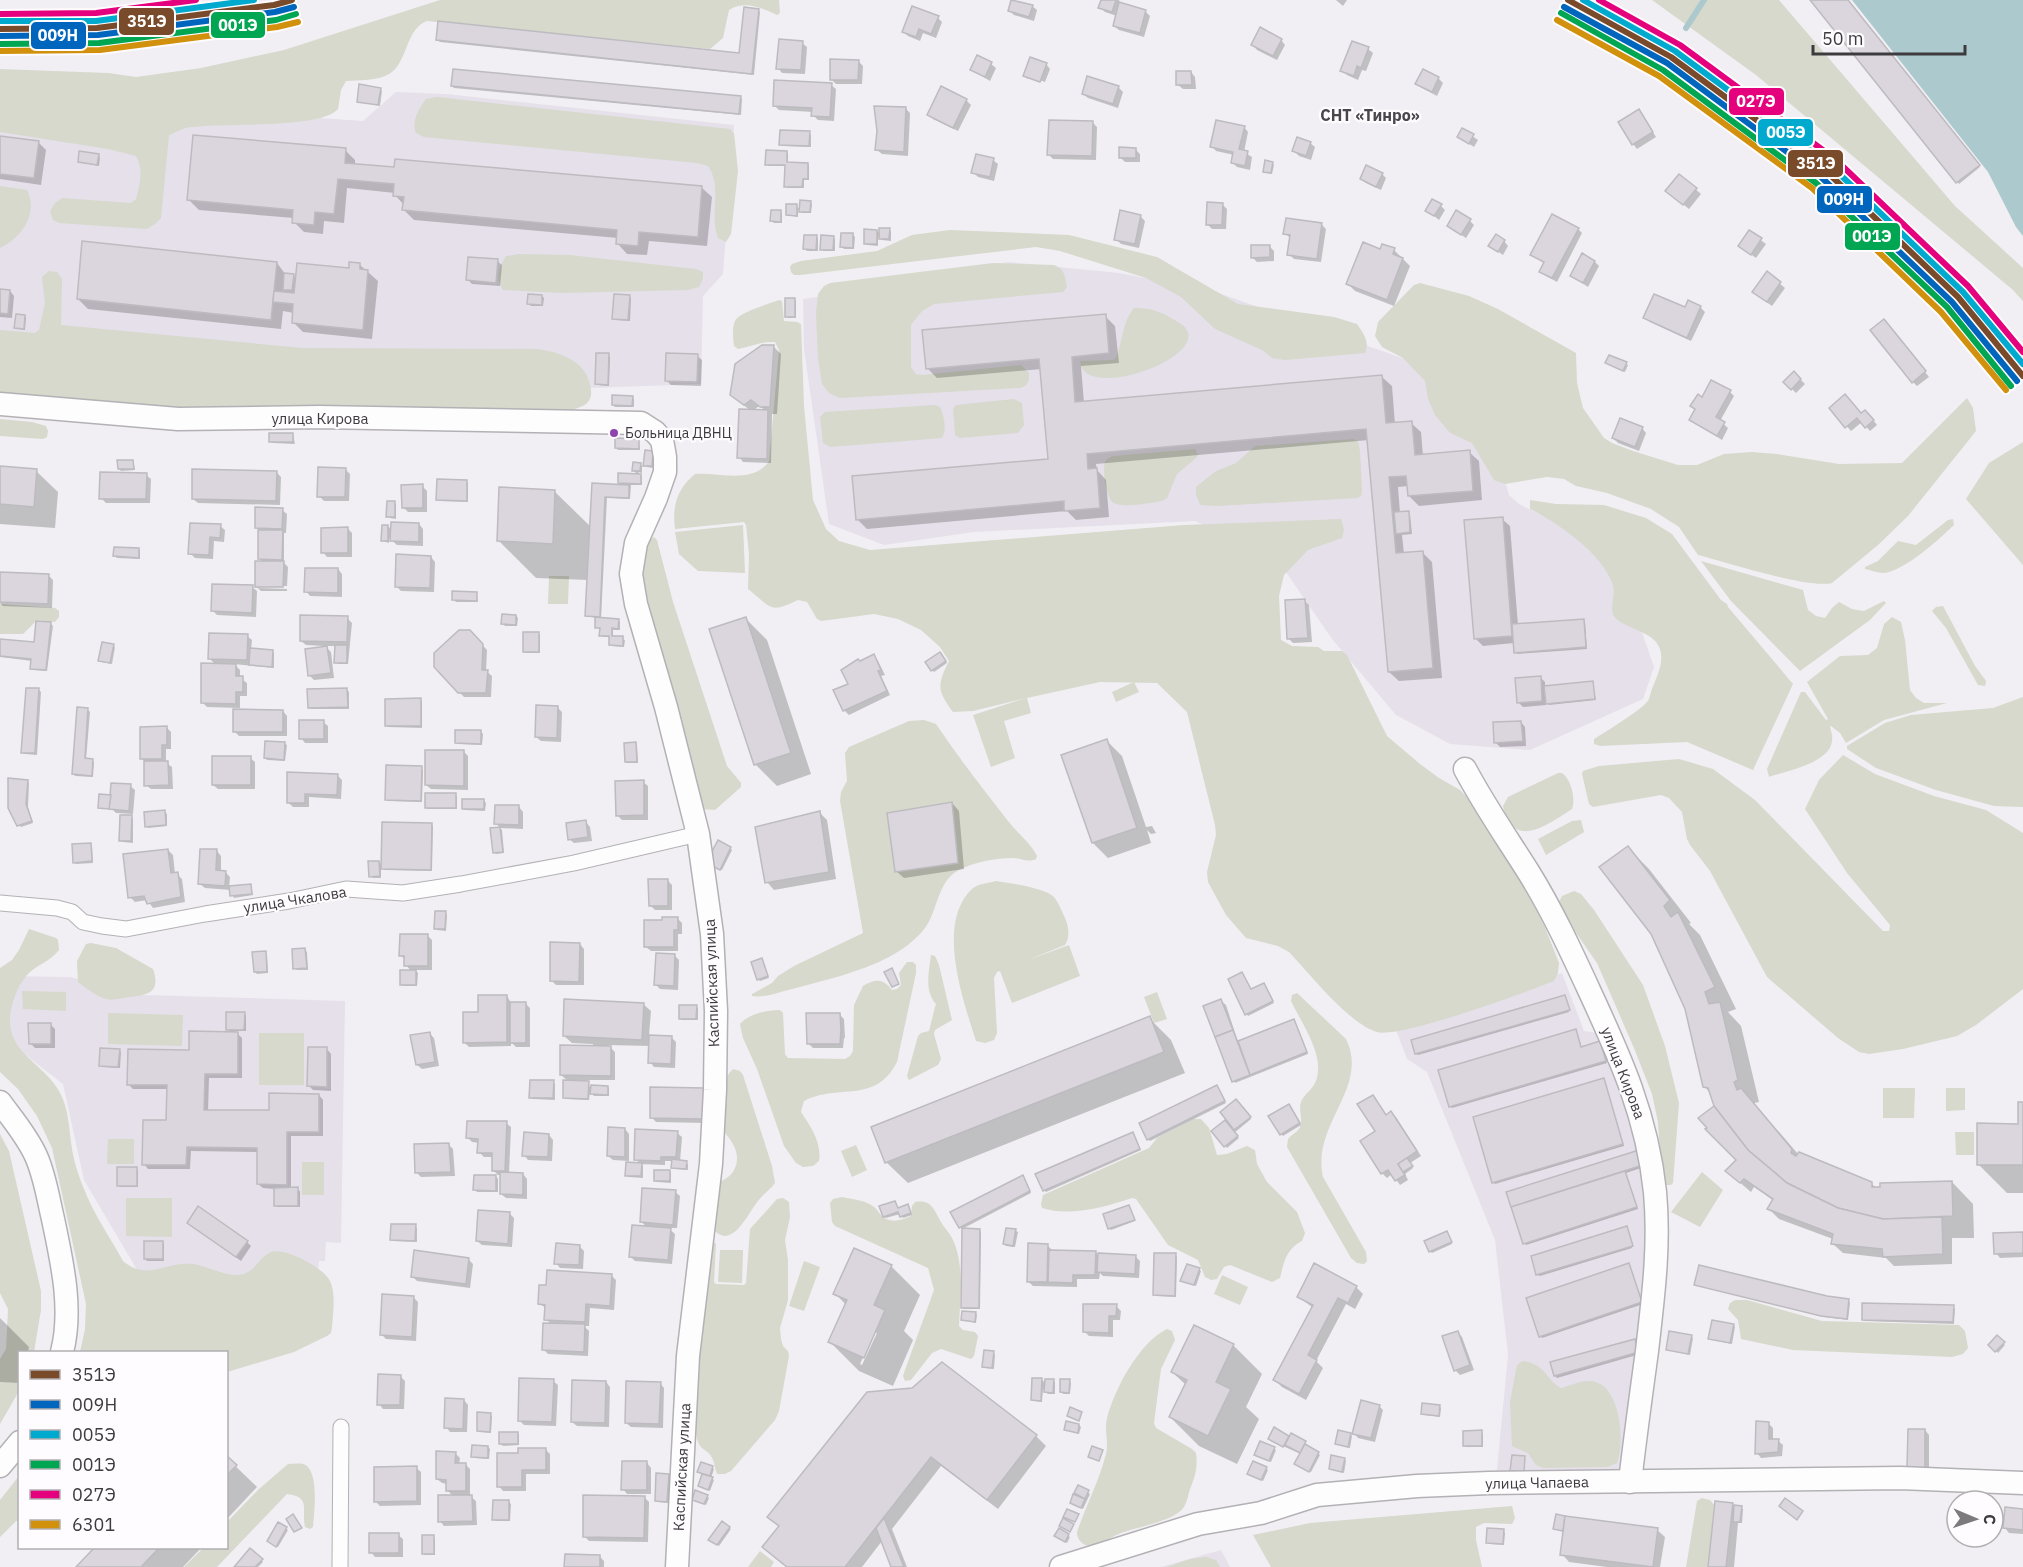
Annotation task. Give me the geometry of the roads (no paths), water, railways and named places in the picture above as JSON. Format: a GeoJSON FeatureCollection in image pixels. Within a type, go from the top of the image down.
{"type":"FeatureCollection","features":[{"type":"Feature","properties":{"kind":"street","name":"улица Кирова"},"geometry":{"type":"LineString","coordinates":[[0,404],[178,419],[320,417],[641,423]]}},
{"type":"Feature","properties":{"kind":"street","name":"Каспийская улица"},"geometry":{"type":"LineString","coordinates":[[641,423],[655,432],[662,440],[665,471],[636,543],[631,574],[636,604],[666,707],[698,834],[712,934],[716,1011],[711,1164],[688,1365],[677,1567]]}},
{"type":"Feature","properties":{"kind":"street","name":"улица Кирова"},"geometry":{"type":"LineString","coordinates":[[1465,769],[1480,798],[1530,875],[1570,949],[1620,1057],[1645,1131],[1655,1194],[1657,1246],[1653,1300],[1630,1482]]}},
{"type":"Feature","properties":{"kind":"street","name":"улица Чкалова"},"geometry":{"type":"LineString","coordinates":[[0,903],[57,908],[72,912],[83,922],[126,929],[346,889],[403,893],[461,884],[574,863],[698,834]]}},
{"type":"Feature","properties":{"kind":"street"},"geometry":{"type":"LineString","coordinates":[[0,1102],[28,1140],[45,1183],[66,1295],[67,1318],[62,1351]]}},
{"type":"Feature","properties":{"kind":"street"},"geometry":{"type":"LineString","coordinates":[[340,1567],[341,1427]]}},
{"type":"Feature","properties":{"kind":"street"},"geometry":{"type":"LineString","coordinates":[[0,1466],[18,1444]]}},
{"type":"Feature","properties":{"kind":"street","name":"улица Чапаева"},"geometry":{"type":"LineString","coordinates":[[1061,1567],[1198,1524],[1261,1513],[1317,1496],[1441,1485],[1900,1478],[2023,1483]]}},
{"type":"Feature","properties":{"kind":"water"},"geometry":{"type":"Polygon","coordinates":[[[1852,0],[2023,0],[2023,236],[2016,227],[1988,172],[1852,0]]]}},
{"type":"Feature","properties":{"kind":"waterway"},"geometry":{"type":"LineString","coordinates":[[1686,28],[1704,0]]}},
{"type":"Feature","properties":{"kind":"place","name":"Больница ДВНЦ"},"geometry":{"type":"Point","coordinates":[614,433]}},
{"type":"Feature","properties":{"kind":"district","name":"СНТ «Тинро»"},"geometry":{"type":"Point","coordinates":[1370,115]}}]}
